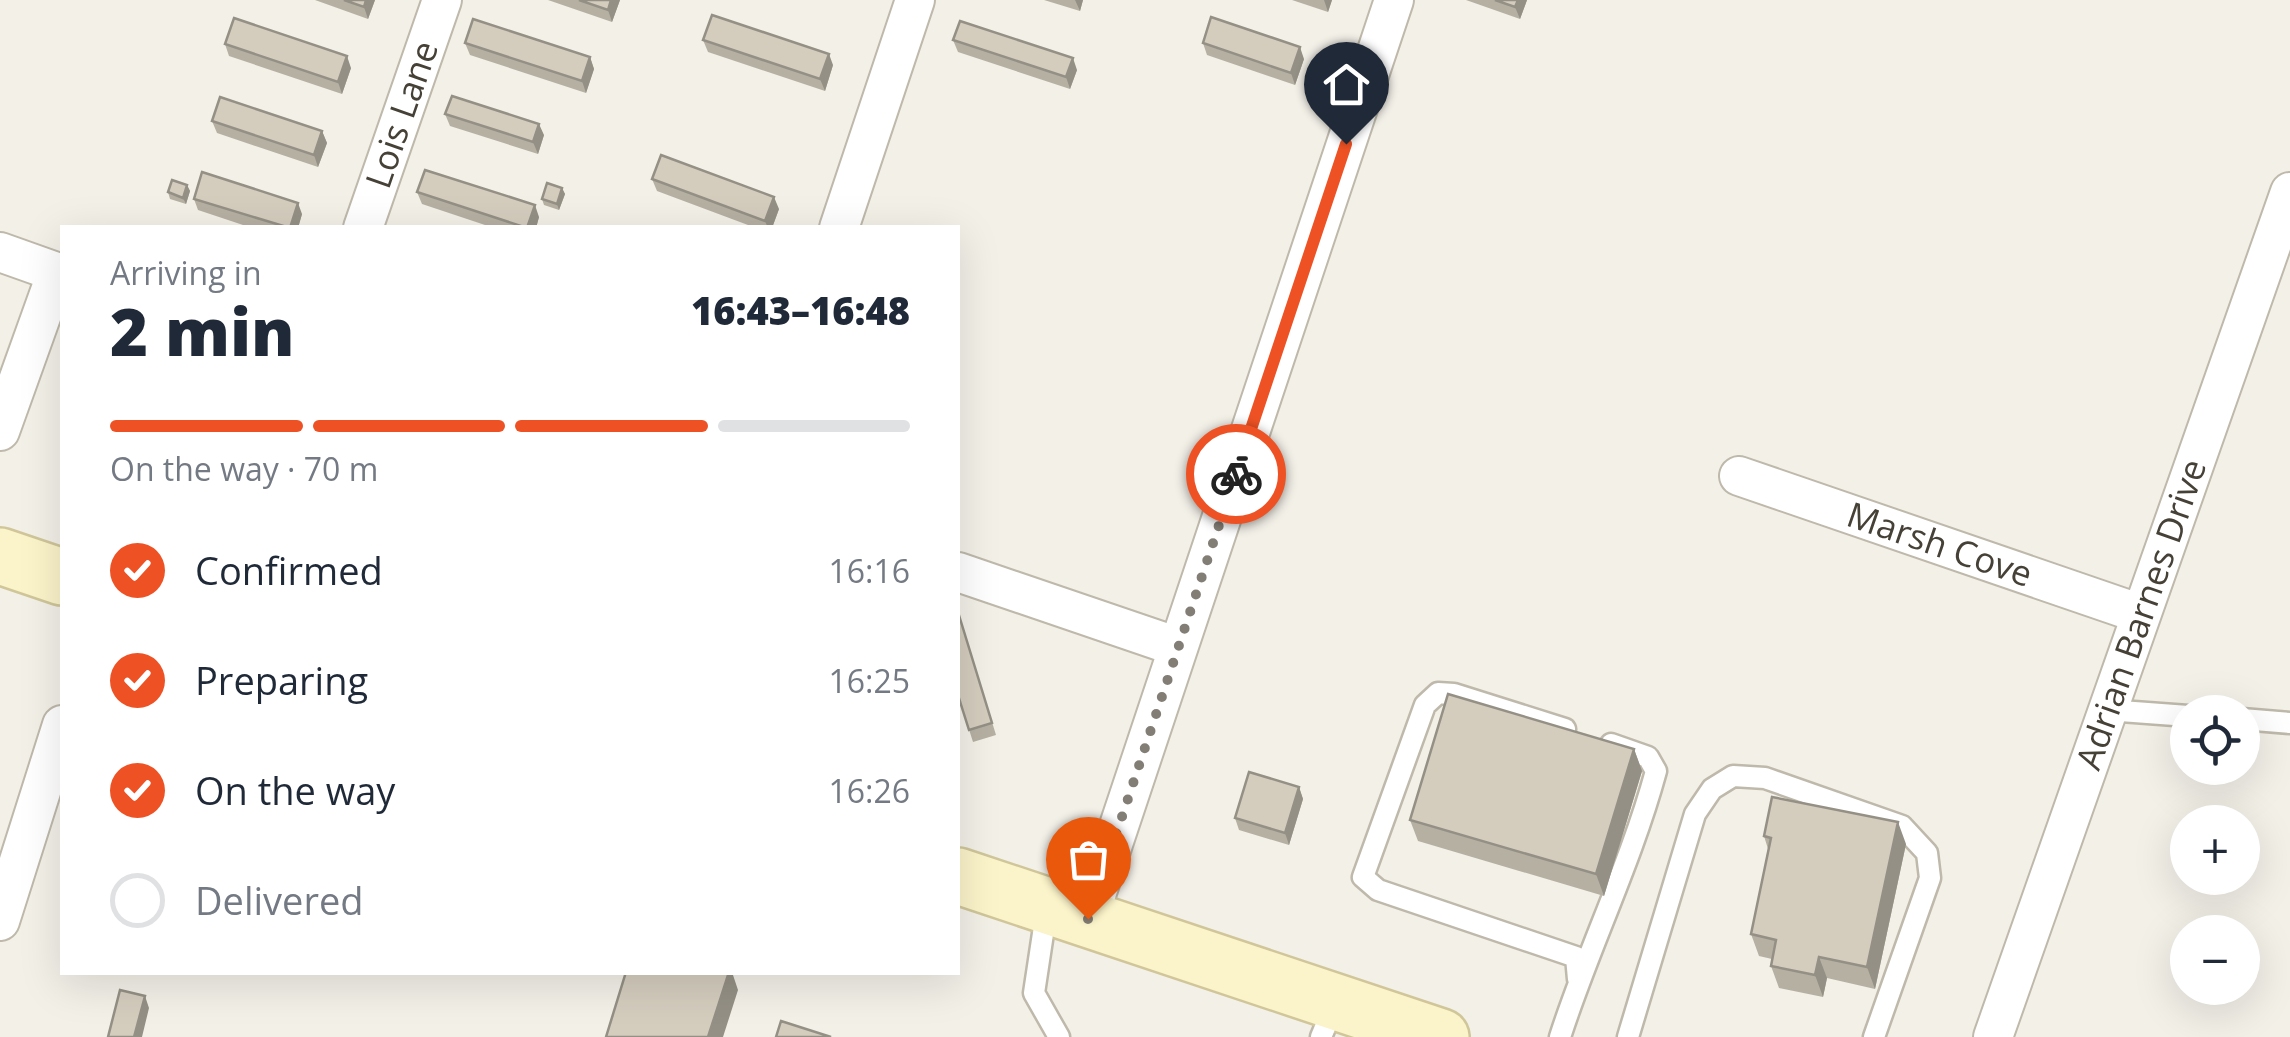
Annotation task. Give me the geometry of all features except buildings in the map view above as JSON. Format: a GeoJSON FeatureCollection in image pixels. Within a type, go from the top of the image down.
{"type":"FeatureCollection","features":[{"type":"Feature","properties":{"kind":"main road"},"geometry":{"type":"LineString","coordinates":[[0,556],[60,576]]}},
{"type":"Feature","properties":{"kind":"main road"},"geometry":{"type":"LineString","coordinates":[[960,877],[1068,912],[1329,1019],[1441,1037]]}},
{"type":"Feature","properties":{"kind":"street","name":"Lois Lane"},"geometry":{"type":"LineString","coordinates":[[364,225],[442,0]]}},
{"type":"Feature","properties":{"kind":"street"},"geometry":{"type":"LineString","coordinates":[[840,225],[915,0]]}},
{"type":"Feature","properties":{"kind":"street"},"geometry":{"type":"LineString","coordinates":[[1068,912],[1178,647],[1394,0]]}},
{"type":"Feature","properties":{"kind":"street","name":"Adrian Barnes Drive"},"geometry":{"type":"LineString","coordinates":[[1993,1037],[2290,192]]}},
{"type":"Feature","properties":{"kind":"street"},"geometry":{"type":"LineString","coordinates":[[0,252],[60,273],[0,431]]}},
{"type":"Feature","properties":{"kind":"street","name":"Marsh Cove"},"geometry":{"type":"LineString","coordinates":[[1738,476],[2141,614]]}},
{"type":"Feature","properties":{"kind":"street"},"geometry":{"type":"LineString","coordinates":[[960,573],[1178,647]]}},
{"type":"Feature","properties":{"kind":"street"},"geometry":{"type":"LineString","coordinates":[[0,921],[60,731]]}},
{"type":"Feature","properties":{"kind":"lane"},"geometry":{"type":"LineString","coordinates":[[1560,1037],[1578,980],[1614,897],[1656,771],[1648,757],[1638,752],[1454,694],[1438,693],[1425,705],[1363,877],[1378,890],[1576,957],[1578,980]]}},
{"type":"Feature","properties":{"kind":"lane"},"geometry":{"type":"LineString","coordinates":[[2107,710],[2170,715]]}},
{"type":"Feature","properties":{"kind":"lane"},"geometry":{"type":"LineString","coordinates":[[2260,721],[2290,722]]}},
{"type":"Feature","properties":{"kind":"lane"},"geometry":{"type":"LineString","coordinates":[[1628,1037],[1696,814],[1712,789],[1733,776],[1766,778],[1902,826],[1928,853],[1930,878],[1874,1037]]}},
{"type":"Feature","properties":{"kind":"lane"},"geometry":{"type":"LineString","coordinates":[[1060,1037],[1034,993],[1068,912]]}},
{"type":"Feature","properties":{"kind":"way so far"},"geometry":{"type":"LineString","coordinates":[[1088,919],[1236,474]]}},
{"type":"Feature","properties":{"kind":"route"},"geometry":{"type":"LineString","coordinates":[[1236,474],[1346,144]]}}]}
